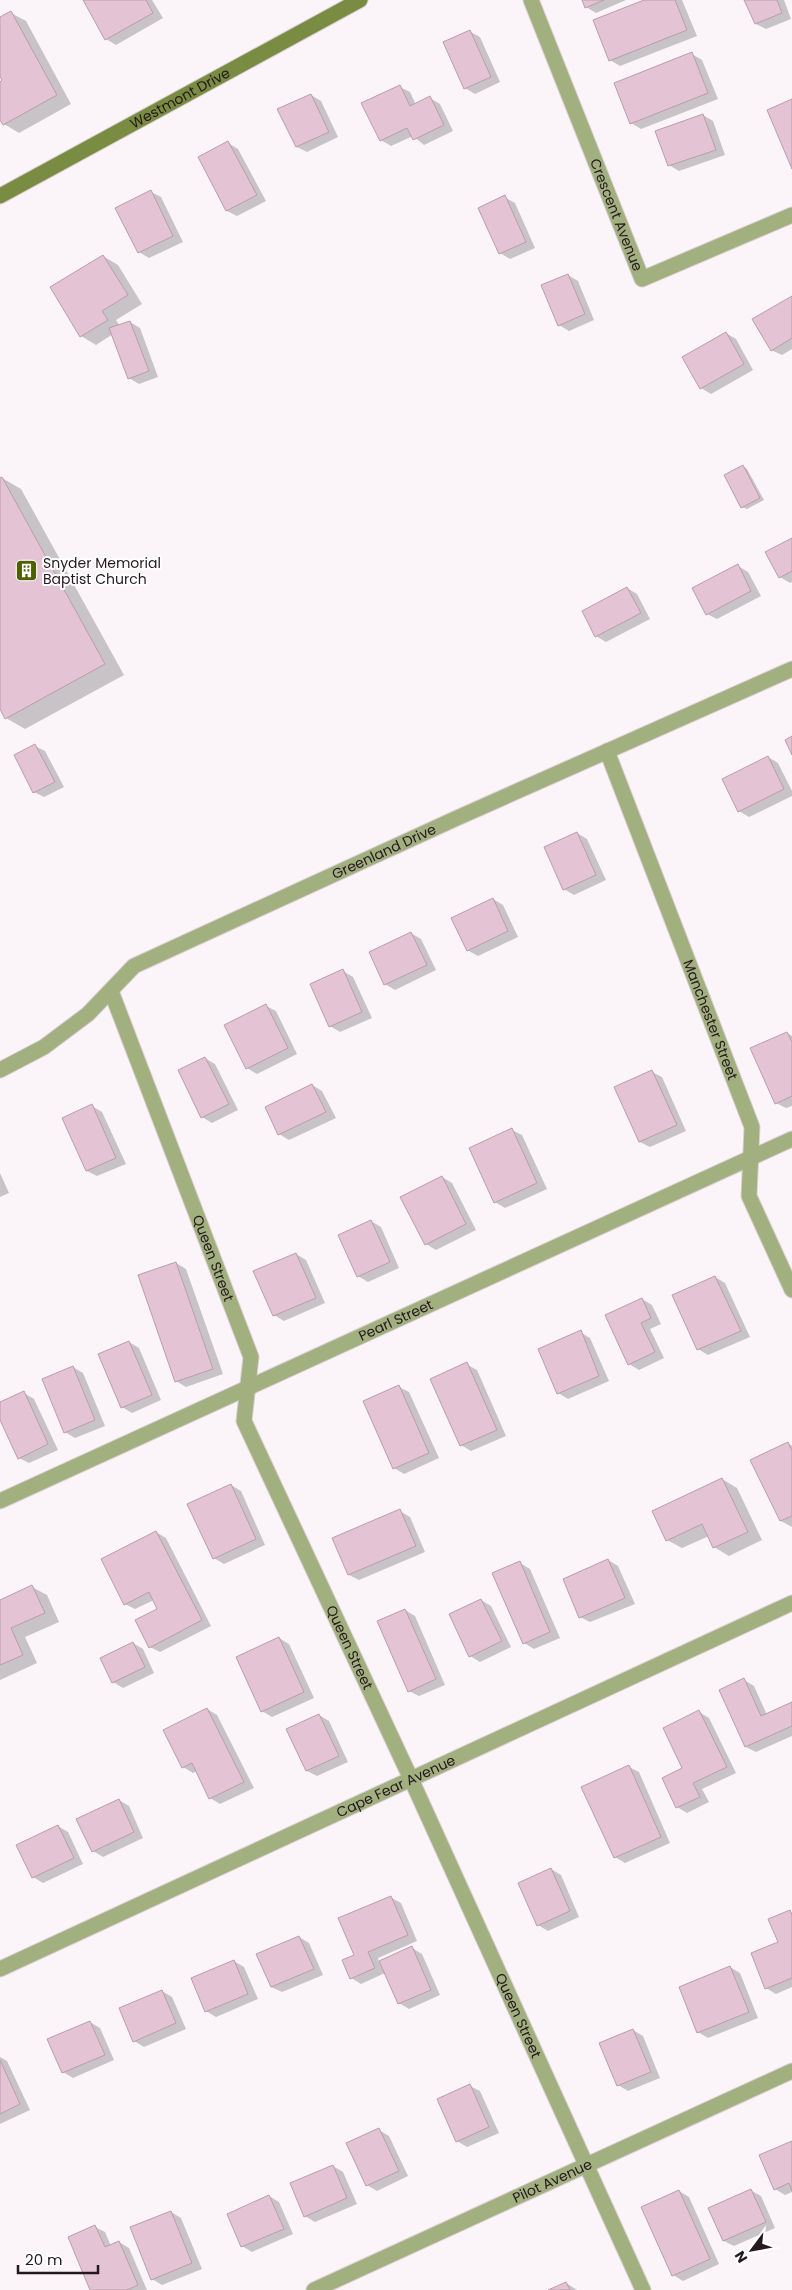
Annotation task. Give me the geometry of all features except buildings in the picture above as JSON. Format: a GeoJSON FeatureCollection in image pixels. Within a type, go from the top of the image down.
{"type":"FeatureCollection","features":[{"type":"Feature","properties":{"kind":"street","name":"Westmont Drive"},"geometry":{"type":"LineString","coordinates":[[0,196],[360,0]]}},
{"type":"Feature","properties":{"kind":"street","name":"Crescent Avenue"},"geometry":{"type":"LineString","coordinates":[[531,0],[642,279],[792,215]]}},
{"type":"Feature","properties":{"kind":"street","name":"Greenland Drive"},"geometry":{"type":"LineString","coordinates":[[0,1070],[44,1047],[88,1014],[134,966],[792,669]]}},
{"type":"Feature","properties":{"kind":"street","name":"Manchester Street"},"geometry":{"type":"LineString","coordinates":[[607,751],[752,1127],[749,1196],[792,1290]]}},
{"type":"Feature","properties":{"kind":"street","name":"Queen Street"},"geometry":{"type":"LineString","coordinates":[[111,991],[251,1357],[244,1422],[644,2290]]}},
{"type":"Feature","properties":{"kind":"street","name":"Pearl Street"},"geometry":{"type":"LineString","coordinates":[[0,1501],[792,1139]]}},
{"type":"Feature","properties":{"kind":"street","name":"Cape Fear Avenue"},"geometry":{"type":"LineString","coordinates":[[0,1969],[792,1603]]}},
{"type":"Feature","properties":{"kind":"street","name":"Pilot Avenue"},"geometry":{"type":"LineString","coordinates":[[314,2290],[792,2071]]}},
{"type":"Feature","properties":{"kind":"place","name":"Snyder Memorial Baptist Church"},"geometry":{"type":"Point","coordinates":[27,571]}}]}
